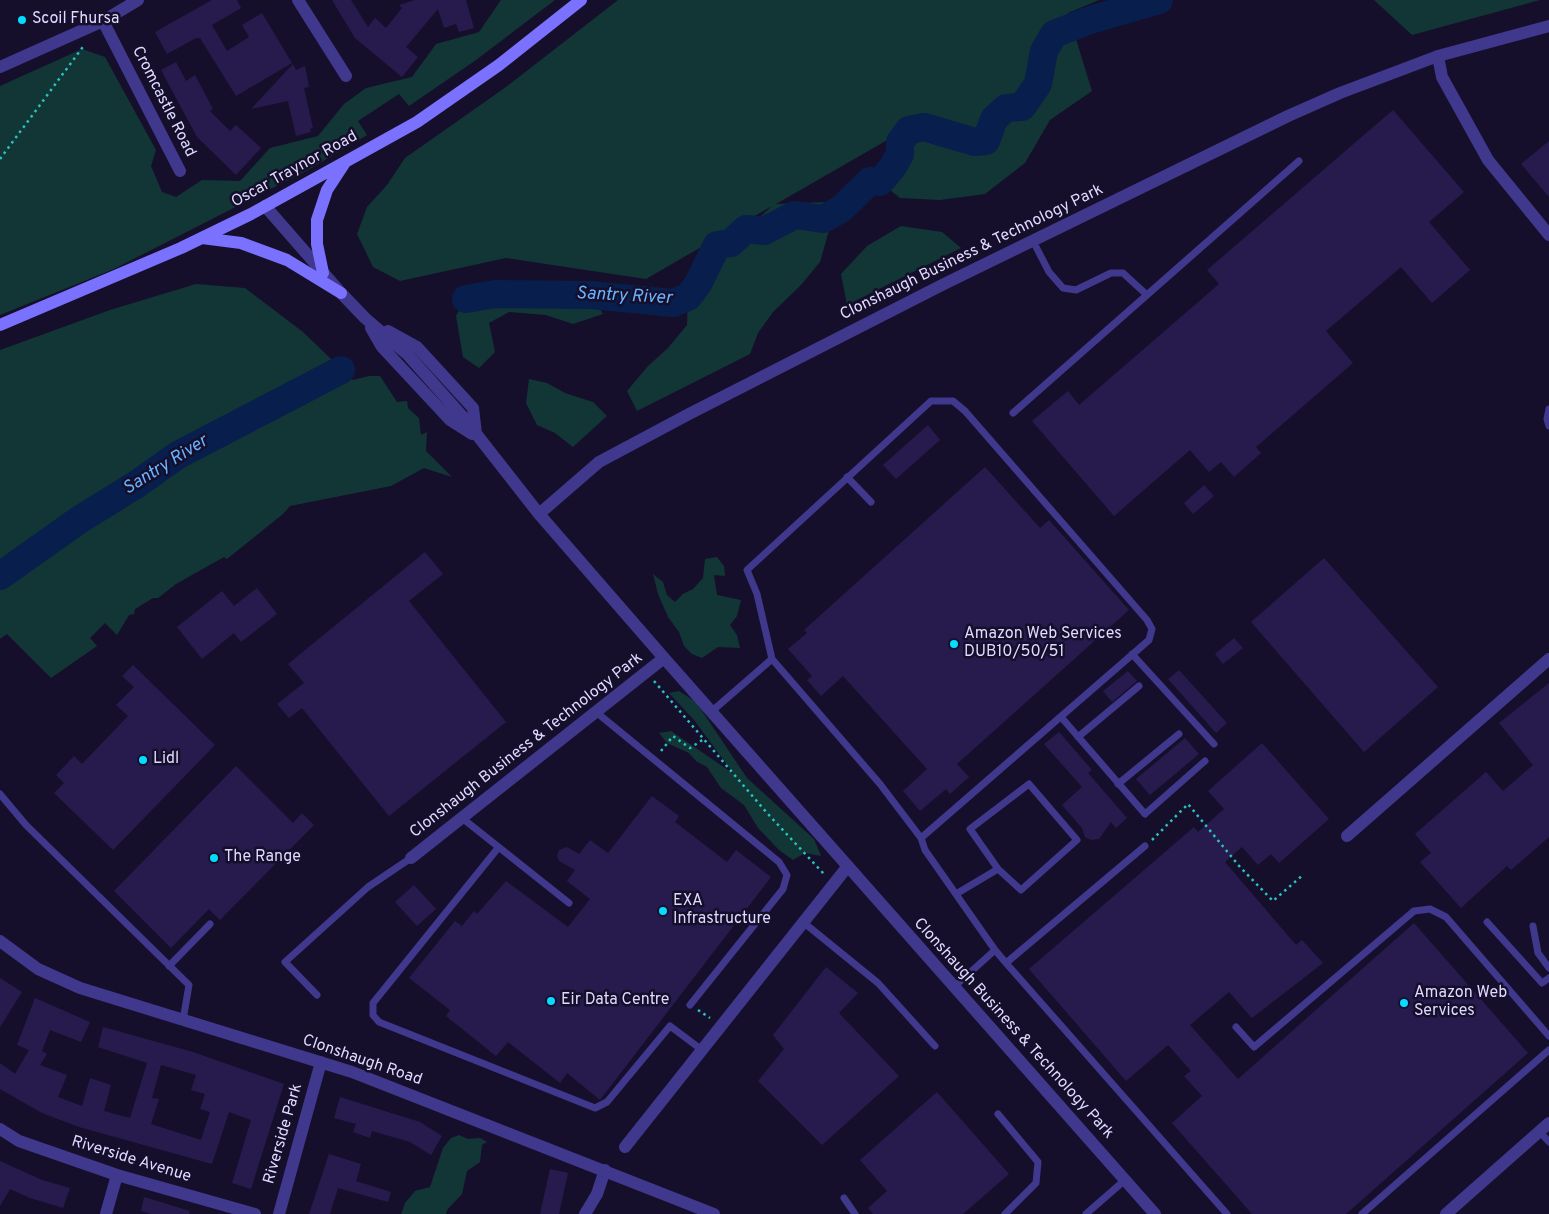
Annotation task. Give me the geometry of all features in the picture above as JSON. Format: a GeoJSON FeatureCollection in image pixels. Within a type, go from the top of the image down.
{"type":"FeatureCollection","features":[{"type":"Feature","properties":{"kind":"main road","name":"Oscar Traynor Road"},"geometry":{"type":"LineString","coordinates":[[0,325],[108,281],[202,238],[265,206],[417,122],[474,82],[581,0]]}},
{"type":"Feature","properties":{"kind":"main road"},"geometry":{"type":"LineString","coordinates":[[323,273],[317,244],[317,220],[327,190],[345,162]]}},
{"type":"Feature","properties":{"kind":"main road"},"geometry":{"type":"LineString","coordinates":[[202,238],[241,243],[287,260],[341,293]]}},
{"type":"Feature","properties":{"kind":"street"},"geometry":{"type":"LineString","coordinates":[[0,67],[103,20],[138,0]]}},
{"type":"Feature","properties":{"kind":"street"},"geometry":{"type":"LineString","coordinates":[[298,0],[346,76]]}},
{"type":"Feature","properties":{"kind":"street","name":"Cromcastle Road"},"geometry":{"type":"LineString","coordinates":[[103,20],[180,171]]}},
{"type":"Feature","properties":{"kind":"street","name":"Clonshaugh Business & Technology Park"},"geometry":{"type":"LineString","coordinates":[[539,514],[599,462],[754,379],[1288,116],[1340,93],[1438,56],[1549,26]]}},
{"type":"Feature","properties":{"kind":"street"},"geometry":{"type":"LineString","coordinates":[[1438,56],[1442,77],[1488,160],[1549,235]]}},
{"type":"Feature","properties":{"kind":"street","name":"Clonshaugh Business & Technology Park"},"geometry":{"type":"LineString","coordinates":[[265,206],[365,318],[382,347],[450,420],[476,436],[539,514],[711,712],[1155,1214]]}},
{"type":"Feature","properties":{"kind":"street","name":"Clonshaugh Business & Technology Park"},"geometry":{"type":"LineString","coordinates":[[365,318],[417,347],[473,408],[476,436]]}},
{"type":"Feature","properties":{"kind":"street","name":"Clonshaugh Business & Technology Park"},"geometry":{"type":"LineString","coordinates":[[411,858],[664,658]]}},
{"type":"Feature","properties":{"kind":"street"},"geometry":{"type":"LineString","coordinates":[[1347,836],[1549,659]]}},
{"type":"Feature","properties":{"kind":"street"},"geometry":{"type":"LineString","coordinates":[[625,1147],[848,866]]}},
{"type":"Feature","properties":{"kind":"street","name":"Clonshaugh Road"},"geometry":{"type":"LineString","coordinates":[[0,940],[38,969],[80,988],[352,1072],[714,1214]]}},
{"type":"Feature","properties":{"kind":"street","name":"Riverside Park"},"geometry":{"type":"LineString","coordinates":[[279,1214],[321,1062]]}},
{"type":"Feature","properties":{"kind":"street"},"geometry":{"type":"LineString","coordinates":[[1446,1214],[1549,1122]]}},
{"type":"Feature","properties":{"kind":"street","name":"Riverside Avenue"},"geometry":{"type":"LineString","coordinates":[[0,1129],[19,1141],[117,1175],[255,1214]]}},
{"type":"Feature","properties":{"kind":"street"},"geometry":{"type":"LineString","coordinates":[[585,1214],[597,1194],[605,1170]]}},
{"type":"Feature","properties":{"kind":"street"},"geometry":{"type":"LineString","coordinates":[[106,1214],[117,1175]]}},
{"type":"Feature","properties":{"kind":"lane"},"geometry":{"type":"LineString","coordinates":[[1013,413],[1300,161]]}},
{"type":"Feature","properties":{"kind":"lane"},"geometry":{"type":"LineString","coordinates":[[1033,241],[1049,272],[1063,288],[1076,290],[1111,273],[1123,273],[1147,295]]}},
{"type":"Feature","properties":{"kind":"lane"},"geometry":{"type":"LineString","coordinates":[[921,838],[1148,640],[1152,629],[1147,620],[965,411],[953,400],[931,401],[747,570],[757,594],[772,659],[880,784],[921,838],[926,850],[995,950],[1227,1214]]}},
{"type":"Feature","properties":{"kind":"lane"},"geometry":{"type":"LineString","coordinates":[[1549,409],[1547,419],[1549,426]]}},
{"type":"Feature","properties":{"kind":"lane"},"geometry":{"type":"LineString","coordinates":[[847,477],[871,502]]}},
{"type":"Feature","properties":{"kind":"lane"},"geometry":{"type":"LineString","coordinates":[[1132,654],[1214,744]]}},
{"type":"Feature","properties":{"kind":"lane"},"geometry":{"type":"LineString","coordinates":[[711,712],[772,659]]}},
{"type":"Feature","properties":{"kind":"lane"},"geometry":{"type":"LineString","coordinates":[[1078,737],[1139,686]]}},
{"type":"Feature","properties":{"kind":"lane"},"geometry":{"type":"LineString","coordinates":[[596,712],[779,862],[787,875],[783,889],[690,1005]]}},
{"type":"Feature","properties":{"kind":"lane"},"geometry":{"type":"LineString","coordinates":[[1060,717],[1145,814],[1205,761]]}},
{"type":"Feature","properties":{"kind":"lane"},"geometry":{"type":"LineString","coordinates":[[1118,784],[1179,734]]}},
{"type":"Feature","properties":{"kind":"lane"},"geometry":{"type":"LineString","coordinates":[[1029,784],[1077,840],[1021,890],[998,869],[970,829],[1029,784]]}},
{"type":"Feature","properties":{"kind":"lane"},"geometry":{"type":"LineString","coordinates":[[0,794],[26,825],[189,985],[182,1020]]}},
{"type":"Feature","properties":{"kind":"lane"},"geometry":{"type":"LineString","coordinates":[[462,818],[569,903]]}},
{"type":"Feature","properties":{"kind":"lane"},"geometry":{"type":"LineString","coordinates":[[1006,963],[1145,846]]}},
{"type":"Feature","properties":{"kind":"lane"},"geometry":{"type":"LineString","coordinates":[[498,848],[372,1003],[373,1015],[379,1022],[595,1108],[607,1102],[670,1026],[702,1050]]}},
{"type":"Feature","properties":{"kind":"lane"},"geometry":{"type":"LineString","coordinates":[[317,995],[285,962],[368,887],[411,858]]}},
{"type":"Feature","properties":{"kind":"lane"},"geometry":{"type":"LineString","coordinates":[[956,894],[998,869]]}},
{"type":"Feature","properties":{"kind":"lane"},"geometry":{"type":"LineString","coordinates":[[1236,1027],[1254,1047],[1414,911],[1430,909],[1446,917],[1549,1036]]}},
{"type":"Feature","properties":{"kind":"lane"},"geometry":{"type":"LineString","coordinates":[[803,922],[878,983],[935,1046]]}},
{"type":"Feature","properties":{"kind":"lane"},"geometry":{"type":"LineString","coordinates":[[1487,922],[1542,983],[1549,978]]}},
{"type":"Feature","properties":{"kind":"lane"},"geometry":{"type":"LineString","coordinates":[[169,966],[210,924]]}},
{"type":"Feature","properties":{"kind":"lane"},"geometry":{"type":"LineString","coordinates":[[1533,926],[1538,953],[1549,968]]}},
{"type":"Feature","properties":{"kind":"lane"},"geometry":{"type":"LineString","coordinates":[[954,988],[995,950]]}},
{"type":"Feature","properties":{"kind":"lane"},"geometry":{"type":"LineString","coordinates":[[1362,1214],[1549,1050]]}},
{"type":"Feature","properties":{"kind":"lane"},"geometry":{"type":"LineString","coordinates":[[998,1114],[1038,1162],[1036,1183],[1006,1214]]}},
{"type":"Feature","properties":{"kind":"lane"},"geometry":{"type":"LineString","coordinates":[[1539,1131],[1549,1142]]}},
{"type":"Feature","properties":{"kind":"lane"},"geometry":{"type":"LineString","coordinates":[[1086,1214],[1125,1180]]}},
{"type":"Feature","properties":{"kind":"lane"},"geometry":{"type":"LineString","coordinates":[[844,1198],[855,1214]]}},
{"type":"Feature","properties":{"kind":"path"},"geometry":{"type":"LineString","coordinates":[[0,159],[103,20]]}},
{"type":"Feature","properties":{"kind":"path"},"geometry":{"type":"LineString","coordinates":[[647,672],[767,813],[834,884]]}},
{"type":"Feature","properties":{"kind":"path"},"geometry":{"type":"LineString","coordinates":[[654,760],[673,736],[690,748],[704,739]]}},
{"type":"Feature","properties":{"kind":"path"},"geometry":{"type":"LineString","coordinates":[[1145,846],[1188,804],[1272,901],[1304,874]]}},
{"type":"Feature","properties":{"kind":"path"},"geometry":{"type":"LineString","coordinates":[[690,1005],[720,1026]]}},
{"type":"Feature","properties":{"kind":"green space"},"geometry":{"type":"Polygon","coordinates":[[[501,0],[555,0],[476,60],[409,106],[399,94],[358,121],[367,135],[308,170],[114,269],[0,315],[0,86],[82,49],[105,57],[156,150],[151,166],[162,192],[176,197],[202,180],[240,181],[270,148],[318,136],[344,104],[366,88],[412,77],[436,44],[479,32],[501,0]]]}},
{"type":"Feature","properties":{"kind":"green space"},"geometry":{"type":"Polygon","coordinates":[[[618,0],[1099,0],[1068,13],[1092,91],[1050,120],[1025,163],[985,194],[940,200],[900,198],[880,182],[882,163],[900,142],[921,128],[903,131],[776,204],[827,202],[830,227],[820,262],[801,285],[773,312],[758,333],[750,354],[637,411],[627,391],[687,325],[688,297],[698,284],[717,245],[731,243],[772,206],[646,279],[506,258],[400,281],[373,267],[357,234],[367,207],[387,185],[405,158],[506,87],[618,0]]]}},
{"type":"Feature","properties":{"kind":"green space"},"geometry":{"type":"Polygon","coordinates":[[[1374,0],[1540,0],[1412,35],[1374,0]]]}},
{"type":"Feature","properties":{"kind":"green space"},"geometry":{"type":"Polygon","coordinates":[[[901,226],[942,232],[961,248],[847,305],[841,274],[867,246],[901,226]]]}},
{"type":"Feature","properties":{"kind":"green space"},"geometry":{"type":"Polygon","coordinates":[[[196,284],[245,288],[303,332],[353,380],[369,376],[380,376],[397,402],[407,401],[408,408],[419,418],[421,435],[427,432],[426,451],[452,477],[424,468],[391,486],[290,506],[283,514],[227,559],[224,557],[176,584],[158,598],[153,598],[135,609],[134,614],[129,615],[117,635],[105,623],[90,638],[97,646],[51,678],[7,634],[0,639],[0,350],[110,310],[196,284]]]}},
{"type":"Feature","properties":{"kind":"green space"},"geometry":{"type":"Polygon","coordinates":[[[506,284],[535,296],[591,295],[603,314],[573,324],[546,315],[509,312],[489,323],[495,352],[479,368],[463,357],[456,316],[467,295],[506,284]]]}},
{"type":"Feature","properties":{"kind":"green space"},"geometry":{"type":"Polygon","coordinates":[[[529,379],[547,383],[565,393],[593,402],[607,416],[573,447],[555,433],[537,425],[526,403],[529,379]]]}},
{"type":"Feature","properties":{"kind":"green space"},"geometry":{"type":"Polygon","coordinates":[[[717,557],[724,566],[725,576],[714,575],[717,595],[741,600],[737,616],[730,625],[737,635],[740,648],[718,647],[702,658],[692,654],[684,646],[679,632],[668,617],[658,594],[653,574],[663,582],[667,595],[675,602],[683,594],[693,589],[703,578],[705,559],[717,557]]]}},
{"type":"Feature","properties":{"kind":"green space"},"geometry":{"type":"Polygon","coordinates":[[[679,691],[696,702],[747,778],[814,839],[821,856],[805,853],[793,860],[779,850],[758,828],[744,805],[721,788],[707,767],[696,761],[689,753],[667,743],[659,733],[671,731],[734,774],[694,720],[669,693],[679,691]]]}},
{"type":"Feature","properties":{"kind":"green space"},"geometry":{"type":"Polygon","coordinates":[[[459,1135],[468,1139],[480,1138],[487,1142],[482,1145],[480,1162],[467,1171],[462,1194],[447,1210],[446,1214],[401,1214],[405,1203],[415,1191],[430,1187],[443,1148],[451,1138],[459,1135]]]}},
{"type":"Feature","properties":{"kind":"building"},"geometry":{"type":"Polygon","coordinates":[[[212,0],[237,0],[241,8],[212,25],[227,51],[249,37],[242,25],[262,13],[292,63],[236,96],[200,38],[196,38],[167,54],[155,32],[212,0]]]}},
{"type":"Feature","properties":{"kind":"building"},"geometry":{"type":"Polygon","coordinates":[[[332,0],[351,0],[368,27],[375,18],[386,28],[402,8],[399,5],[415,0],[466,0],[474,28],[459,32],[456,24],[444,28],[438,9],[406,47],[418,57],[402,77],[355,38],[332,0]]]}},
{"type":"Feature","properties":{"kind":"building"},"geometry":{"type":"Polygon","coordinates":[[[176,62],[186,81],[195,75],[213,109],[210,111],[230,131],[236,125],[261,148],[236,175],[197,137],[161,70],[176,62]]]}},
{"type":"Feature","properties":{"kind":"building"},"geometry":{"type":"Polygon","coordinates":[[[293,64],[296,70],[305,66],[309,87],[304,88],[313,128],[310,129],[311,132],[296,136],[288,101],[251,109],[293,64]]]}},
{"type":"Feature","properties":{"kind":"building"},"geometry":{"type":"Polygon","coordinates":[[[1393,110],[1464,192],[1429,222],[1470,270],[1432,303],[1401,267],[1326,331],[1353,363],[1256,447],[1261,453],[1234,477],[1221,462],[1209,472],[1190,450],[1114,516],[1032,421],[1068,391],[1079,405],[1219,284],[1207,270],[1393,110]]]}},
{"type":"Feature","properties":{"kind":"building"},"geometry":{"type":"Polygon","coordinates":[[[1549,141],[1549,197],[1521,164],[1549,141]]]}},
{"type":"Feature","properties":{"kind":"building"},"geometry":{"type":"Polygon","coordinates":[[[928,425],[940,440],[896,479],[883,465],[928,425]]]}},
{"type":"Feature","properties":{"kind":"building","name":"Amazon Web Services DUB10/50/51"},"geometry":{"type":"Polygon","coordinates":[[[985,467],[1040,528],[1049,520],[1129,610],[957,764],[969,777],[950,794],[946,789],[920,811],[903,791],[927,769],[843,676],[821,696],[807,680],[812,676],[788,649],[807,633],[804,630],[985,467]]]}},
{"type":"Feature","properties":{"kind":"building"},"geometry":{"type":"Polygon","coordinates":[[[1204,485],[1214,496],[1193,514],[1184,503],[1204,485]]]}},
{"type":"Feature","properties":{"kind":"building"},"geometry":{"type":"Polygon","coordinates":[[[425,552],[443,574],[409,601],[506,722],[389,816],[302,708],[289,718],[277,704],[304,683],[288,664],[425,552]]]}},
{"type":"Feature","properties":{"kind":"building"},"geometry":{"type":"Polygon","coordinates":[[[1324,558],[1438,687],[1364,752],[1251,622],[1324,558]]]}},
{"type":"Feature","properties":{"kind":"building"},"geometry":{"type":"Polygon","coordinates":[[[257,588],[277,614],[241,642],[234,633],[202,659],[177,627],[222,591],[234,606],[257,588]]]}},
{"type":"Feature","properties":{"kind":"building"},"geometry":{"type":"Polygon","coordinates":[[[1234,638],[1243,648],[1223,664],[1215,654],[1234,638]]]}},
{"type":"Feature","properties":{"kind":"building","name":"Lidl"},"geometry":{"type":"Polygon","coordinates":[[[133,665],[215,745],[113,850],[54,793],[64,783],[56,775],[74,756],[82,764],[128,716],[116,705],[134,687],[122,676],[133,665]]]}},
{"type":"Feature","properties":{"kind":"building"},"geometry":{"type":"Polygon","coordinates":[[[1179,670],[1227,723],[1216,733],[1168,679],[1179,670]]]}},
{"type":"Feature","properties":{"kind":"building"},"geometry":{"type":"Polygon","coordinates":[[[1128,671],[1137,681],[1112,702],[1103,691],[1128,671]]]}},
{"type":"Feature","properties":{"kind":"building"},"geometry":{"type":"Polygon","coordinates":[[[1549,683],[1549,837],[1511,870],[1507,866],[1461,908],[1420,862],[1431,853],[1415,834],[1486,772],[1503,791],[1533,765],[1499,723],[1549,683]]]}},
{"type":"Feature","properties":{"kind":"building"},"geometry":{"type":"Polygon","coordinates":[[[1059,732],[1092,770],[1088,773],[1127,818],[1116,828],[1111,822],[1099,839],[1091,840],[1085,837],[1082,828],[1062,805],[1082,787],[1044,744],[1059,732]]]}},
{"type":"Feature","properties":{"kind":"building"},"geometry":{"type":"Polygon","coordinates":[[[1185,738],[1199,754],[1150,795],[1136,779],[1185,738]]]}},
{"type":"Feature","properties":{"kind":"building","name":"Amazon Web Services"},"geometry":{"type":"Polygon","coordinates":[[[1262,743],[1329,819],[1279,863],[1271,854],[1258,865],[1242,847],[1225,862],[1296,945],[1302,940],[1323,963],[1252,1018],[1229,992],[1190,1025],[1238,1079],[1414,923],[1528,1053],[1346,1214],[1252,1214],[1172,1123],[1202,1096],[1184,1076],[1191,1071],[1168,1045],[1126,1081],[1029,969],[1194,827],[1198,832],[1224,809],[1208,791],[1262,743]]]}},
{"type":"Feature","properties":{"kind":"building","name":"The Range"},"geometry":{"type":"Polygon","coordinates":[[[236,766],[293,823],[302,813],[314,825],[220,920],[209,909],[171,948],[114,891],[236,766]]]}},
{"type":"Feature","properties":{"kind":"building"},"geometry":{"type":"Polygon","coordinates":[[[652,796],[679,816],[675,822],[727,862],[736,850],[771,877],[600,1100],[567,1073],[560,1083],[508,1042],[496,1056],[446,1016],[450,1010],[409,978],[455,921],[462,926],[474,911],[477,914],[506,881],[568,927],[590,899],[567,881],[575,870],[559,861],[557,856],[559,850],[567,847],[579,854],[590,840],[608,853],[652,796]]]}},
{"type":"Feature","properties":{"kind":"building"},"geometry":{"type":"Polygon","coordinates":[[[414,885],[436,909],[417,926],[395,902],[414,885]]]}},
{"type":"Feature","properties":{"kind":"building"},"geometry":{"type":"Polygon","coordinates":[[[826,967],[858,993],[839,1013],[899,1076],[822,1145],[758,1081],[784,1049],[773,1035],[826,967]]]}},
{"type":"Feature","properties":{"kind":"building"},"geometry":{"type":"Polygon","coordinates":[[[0,978],[22,992],[0,1027],[0,978]]]}},
{"type":"Feature","properties":{"kind":"building"},"geometry":{"type":"Polygon","coordinates":[[[35,998],[90,1022],[81,1042],[50,1030],[42,1051],[47,1054],[40,1065],[67,1075],[58,1097],[82,1106],[90,1078],[111,1085],[104,1111],[130,1118],[147,1063],[98,1047],[103,1027],[193,1052],[284,1084],[251,1189],[232,1183],[251,1120],[229,1112],[212,1164],[79,1127],[42,1113],[0,1089],[0,1063],[15,1074],[29,1050],[17,1045],[35,998]],[[161,1065],[152,1098],[159,1099],[151,1124],[201,1140],[210,1112],[200,1109],[205,1094],[191,1090],[196,1075],[161,1065]]]}},
{"type":"Feature","properties":{"kind":"building"},"geometry":{"type":"Polygon","coordinates":[[[937,1092],[1009,1174],[963,1214],[873,1214],[868,1208],[887,1191],[860,1160],[937,1092]]]}},
{"type":"Feature","properties":{"kind":"building"},"geometry":{"type":"Polygon","coordinates":[[[340,1097],[420,1122],[442,1136],[431,1155],[410,1142],[372,1131],[370,1138],[353,1132],[356,1124],[334,1118],[340,1097]]]}},
{"type":"Feature","properties":{"kind":"building"},"geometry":{"type":"Polygon","coordinates":[[[329,1154],[361,1164],[356,1181],[391,1192],[388,1202],[338,1188],[330,1214],[309,1214],[329,1154]]]}},
{"type":"Feature","properties":{"kind":"building"},"geometry":{"type":"Polygon","coordinates":[[[0,1161],[42,1180],[70,1188],[63,1208],[30,1198],[10,1189],[0,1206],[0,1161]]]}},
{"type":"Feature","properties":{"kind":"building"},"geometry":{"type":"Polygon","coordinates":[[[550,1169],[568,1173],[559,1214],[540,1214],[550,1169]]]}},
{"type":"Feature","properties":{"kind":"building"},"geometry":{"type":"Polygon","coordinates":[[[144,1197],[190,1211],[189,1214],[151,1214],[141,1211],[144,1197]]]}},
{"type":"Feature","properties":{"kind":"waterway","name":"Santry River"},"geometry":{"type":"LineString","coordinates":[[466,299],[495,294],[591,295],[673,303],[688,297],[698,284],[717,245],[731,243],[746,229],[764,231],[795,215],[823,219],[841,209],[870,181],[880,182],[892,168],[900,154],[900,142],[909,130],[924,127],[975,142],[986,141],[994,119],[1006,108],[1022,107],[1038,84],[1044,51],[1054,34],[1090,20],[1159,0]]}},
{"type":"Feature","properties":{"kind":"waterway","name":"Santry River"},"geometry":{"type":"LineString","coordinates":[[0,576],[79,520],[137,484],[178,455],[341,370]]}},
{"type":"Feature","properties":{"kind":"place","name":"Scoil Fhursa"},"geometry":{"type":"Point","coordinates":[22,20]}},
{"type":"Feature","properties":{"kind":"place","name":"Amazon Web Services DUB10/50/51"},"geometry":{"type":"Point","coordinates":[954,644]}},
{"type":"Feature","properties":{"kind":"place","name":"Lidl"},"geometry":{"type":"Point","coordinates":[143,760]}},
{"type":"Feature","properties":{"kind":"place","name":"The Range"},"geometry":{"type":"Point","coordinates":[214,858]}},
{"type":"Feature","properties":{"kind":"place","name":"EXA Infrastructure"},"geometry":{"type":"Point","coordinates":[663,911]}},
{"type":"Feature","properties":{"kind":"place","name":"Eir Data Centre"},"geometry":{"type":"Point","coordinates":[551,1001]}},
{"type":"Feature","properties":{"kind":"place","name":"Amazon Web Services"},"geometry":{"type":"Point","coordinates":[1404,1003]}}]}
